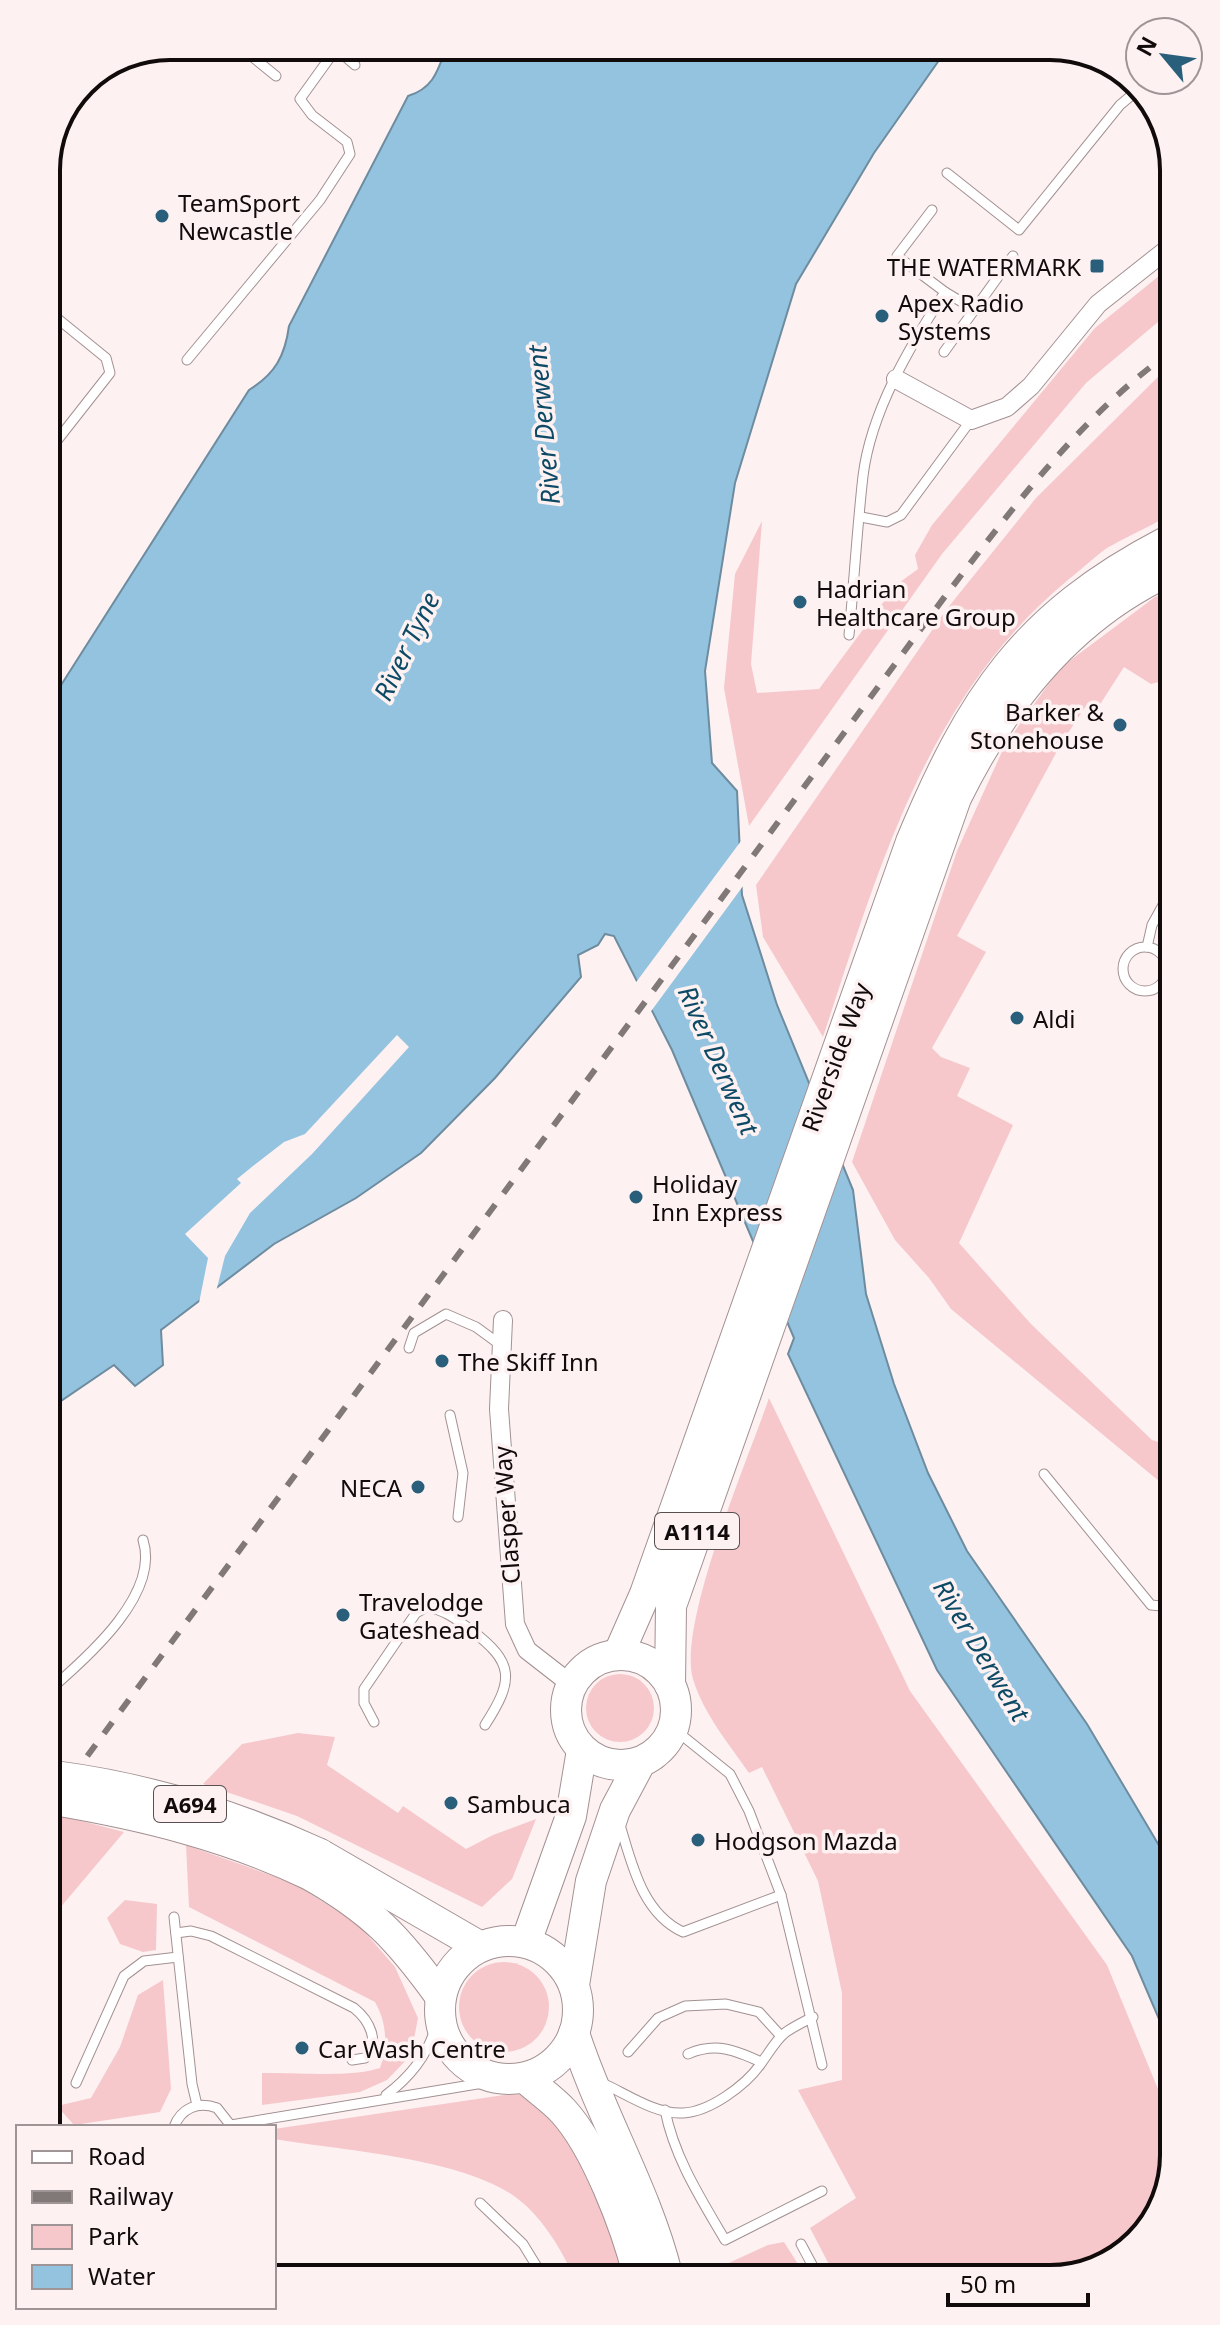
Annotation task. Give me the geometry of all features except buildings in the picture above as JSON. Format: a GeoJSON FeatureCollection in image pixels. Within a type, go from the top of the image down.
{"type":"FeatureCollection","features":[{"type":"Feature","properties":{"kind":"main road","name":"Riverside Way"},"geometry":{"type":"LineString","coordinates":[[870,998],[917,828],[940,773],[976,707],[1022,648],[1072,600],[1106,575],[1160,545]]}},
{"type":"Feature","properties":{"kind":"main road","name":"Riverside Way"},"geometry":{"type":"LineString","coordinates":[[619,1653],[735,1376],[870,998],[956,798],[991,732],[1039,669],[1088,622],[1160,576]]}},
{"type":"Feature","properties":{"kind":"main road","name":"Riverside Way"},"geometry":{"type":"LineString","coordinates":[[670,1685],[671,1606],[735,1376]]}},
{"type":"Feature","properties":{"kind":"main road"},"geometry":{"type":"LineString","coordinates":[[670,1685],[657,1668],[638,1657],[619,1653],[591,1663],[572,1685],[566,1713],[571,1733],[582,1750],[598,1761],[619,1765],[640,1763],[657,1752],[674,1729]]}},
{"type":"Feature","properties":{"kind":"main road","name":"A1114"},"geometry":{"type":"LineString","coordinates":[[670,1685],[676,1704],[674,1729]]}},
{"type":"Feature","properties":{"kind":"main road"},"geometry":{"type":"LineString","coordinates":[[526,1942],[571,1816],[582,1750]]}},
{"type":"Feature","properties":{"kind":"main road"},"geometry":{"type":"LineString","coordinates":[[513,2079],[549,2068],[574,2033],[578,2009],[574,1985],[591,1881],[615,1810],[640,1763]]}},
{"type":"Feature","properties":{"kind":"main road","name":"A694"},"geometry":{"type":"LineString","coordinates":[[60,1777],[183,1802],[264,1828],[315,1865],[381,1922],[407,1949],[439,2007],[445,2041],[459,2061],[480,2074],[513,2079],[564,2112],[594,2160],[631,2245],[636,2265]]}},
{"type":"Feature","properties":{"kind":"main road","name":"A694"},"geometry":{"type":"LineString","coordinates":[[60,1801],[180,1826],[254,1850],[315,1865],[479,1946]]}},
{"type":"Feature","properties":{"kind":"main road"},"geometry":{"type":"LineString","coordinates":[[439,2007],[461,1961],[479,1946],[493,1941],[526,1942],[548,1952],[565,1969],[574,1985]]}},
{"type":"Feature","properties":{"kind":"main road"},"geometry":{"type":"LineString","coordinates":[[574,2033],[588,2077],[659,2243],[665,2265]]}},
{"type":"Feature","properties":{"kind":"street"},"geometry":{"type":"LineString","coordinates":[[896,379],[971,420],[1007,407],[1031,386],[1098,304],[1160,255]]}},
{"type":"Feature","properties":{"kind":"street","name":"Clasper Way"},"geometry":{"type":"LineString","coordinates":[[503,1320],[499,1409],[515,1624],[527,1650],[572,1685]]}},
{"type":"Feature","properties":{"kind":"lane"},"geometry":{"type":"LineString","coordinates":[[256,60],[276,76]]}},
{"type":"Feature","properties":{"kind":"lane"},"geometry":{"type":"LineString","coordinates":[[187,360],[320,200],[350,154],[347,142],[312,115],[300,99],[326,60]]}},
{"type":"Feature","properties":{"kind":"lane"},"geometry":{"type":"LineString","coordinates":[[349,60],[355,65]]}},
{"type":"Feature","properties":{"kind":"lane"},"geometry":{"type":"LineString","coordinates":[[947,173],[1019,230],[1120,105],[1131,96]]}},
{"type":"Feature","properties":{"kind":"lane"},"geometry":{"type":"LineString","coordinates":[[932,210],[897,256],[972,308]]}},
{"type":"Feature","properties":{"kind":"lane"},"geometry":{"type":"LineString","coordinates":[[944,352],[972,308],[1013,256]]}},
{"type":"Feature","properties":{"kind":"lane"},"geometry":{"type":"LineString","coordinates":[[849,635],[863,474],[879,414],[945,292]]}},
{"type":"Feature","properties":{"kind":"lane"},"geometry":{"type":"LineString","coordinates":[[60,321],[106,358],[110,373],[60,437]]}},
{"type":"Feature","properties":{"kind":"lane"},"geometry":{"type":"LineString","coordinates":[[861,517],[887,522],[901,515],[971,420]]}},
{"type":"Feature","properties":{"kind":"lane"},"geometry":{"type":"LineString","coordinates":[[1147,947],[1152,925],[1160,910]]}},
{"type":"Feature","properties":{"kind":"lane"},"geometry":{"type":"LineString","coordinates":[[1160,954],[1147,947],[1136,949],[1126,959],[1123,970],[1128,982],[1138,990],[1154,989],[1160,984]]}},
{"type":"Feature","properties":{"kind":"lane"},"geometry":{"type":"LineString","coordinates":[[409,1348],[414,1333],[446,1314],[476,1327],[502,1346]]}},
{"type":"Feature","properties":{"kind":"lane"},"geometry":{"type":"LineString","coordinates":[[450,1415],[463,1473],[458,1517]]}},
{"type":"Feature","properties":{"kind":"lane"},"geometry":{"type":"LineString","coordinates":[[1044,1474],[1151,1605],[1160,1606]]}},
{"type":"Feature","properties":{"kind":"lane"},"geometry":{"type":"LineString","coordinates":[[60,1680],[110,1631],[141,1586],[148,1557],[143,1540]]}},
{"type":"Feature","properties":{"kind":"lane"},"geometry":{"type":"LineString","coordinates":[[374,1722],[364,1703],[364,1689],[416,1613],[427,1607],[443,1609],[496,1649],[505,1664],[507,1684],[485,1725]]}},
{"type":"Feature","properties":{"kind":"lane"},"geometry":{"type":"LineString","coordinates":[[674,1729],[730,1774],[749,1811],[781,1895],[813,2017],[822,2065]]}},
{"type":"Feature","properties":{"kind":"lane"},"geometry":{"type":"LineString","coordinates":[[615,1810],[632,1865],[652,1909],[666,1924],[683,1932],[781,1895]]}},
{"type":"Feature","properties":{"kind":"lane"},"geometry":{"type":"LineString","coordinates":[[174,1917],[192,2084],[197,2105]]}},
{"type":"Feature","properties":{"kind":"lane"},"geometry":{"type":"LineString","coordinates":[[176,1933],[191,1931],[211,1936],[354,2008],[369,2023],[372,2047],[365,2058],[352,2060]]}},
{"type":"Feature","properties":{"kind":"lane"},"geometry":{"type":"LineString","coordinates":[[76,2083],[124,1976],[144,1961],[178,1957]]}},
{"type":"Feature","properties":{"kind":"lane"},"geometry":{"type":"LineString","coordinates":[[628,2052],[658,2018],[685,2006],[726,2004],[759,2012],[779,2034]]}},
{"type":"Feature","properties":{"kind":"lane"},"geometry":{"type":"LineString","coordinates":[[384,2097],[406,2080],[426,2054],[439,2007]]}},
{"type":"Feature","properties":{"kind":"lane"},"geometry":{"type":"LineString","coordinates":[[588,2077],[662,2110],[683,2114],[729,2096],[761,2062],[779,2034],[813,2017]]}},
{"type":"Feature","properties":{"kind":"lane"},"geometry":{"type":"LineString","coordinates":[[688,2054],[705,2047],[726,2047],[761,2062]]}},
{"type":"Feature","properties":{"kind":"lane"},"geometry":{"type":"LineString","coordinates":[[237,2125],[384,2097],[513,2079]]}},
{"type":"Feature","properties":{"kind":"lane"},"geometry":{"type":"LineString","coordinates":[[175,2125],[182,2113],[197,2105],[217,2108],[231,2125]]}},
{"type":"Feature","properties":{"kind":"lane"},"geometry":{"type":"LineString","coordinates":[[662,2110],[693,2184],[725,2240],[822,2191]]}},
{"type":"Feature","properties":{"kind":"lane"},"geometry":{"type":"LineString","coordinates":[[480,2203],[523,2244],[536,2265]]}},
{"type":"Feature","properties":{"kind":"lane"},"geometry":{"type":"LineString","coordinates":[[801,2244],[812,2265]]}},
{"type":"Feature","properties":{"kind":"green space"},"geometry":{"type":"Polygon","coordinates":[[[1160,275],[1160,320],[1086,383],[942,554],[749,826],[724,688],[735,574],[762,521],[751,664],[757,693],[819,689],[896,585],[918,569],[915,555],[932,525],[1095,328],[1160,275]]]}},
{"type":"Feature","properties":{"kind":"green space"},"geometry":{"type":"Polygon","coordinates":[[[1160,375],[1160,520],[1107,548],[1069,579],[1020,626],[978,677],[943,731],[913,789],[865,911],[823,1037],[763,937],[756,885],[946,610],[1036,498],[1160,375]]]}},
{"type":"Feature","properties":{"kind":"green space"},"geometry":{"type":"Polygon","coordinates":[[[1160,595],[1160,682],[1151,684],[1124,667],[1097,709],[1088,703],[1062,742],[957,936],[986,952],[932,1048],[941,1057],[970,1068],[957,1096],[1013,1125],[959,1243],[1031,1324],[1152,1440],[1160,1443],[1160,1482],[951,1309],[929,1278],[895,1240],[852,1162],[957,851],[1005,745],[1060,668],[1160,595]]]}},
{"type":"Feature","properties":{"kind":"green space"},"geometry":{"type":"Polygon","coordinates":[[[769,1398],[910,1691],[1107,1965],[1160,2094],[1160,2155],[1149,2204],[1133,2228],[1092,2257],[1050,2265],[829,2265],[810,2228],[856,2198],[798,2090],[842,2080],[842,1993],[818,1881],[762,1767],[749,1773],[710,1716],[693,1679],[691,1654],[695,1620],[732,1498],[769,1398]]]}},
{"type":"Feature","properties":{"kind":"green space"},"geometry":{"type":"Polygon","coordinates":[[[620,1674],[644,1684],[654,1708],[644,1732],[620,1742],[596,1732],[586,1708],[596,1684],[620,1674]]]}},
{"type":"Feature","properties":{"kind":"green space"},"geometry":{"type":"Polygon","coordinates":[[[298,1733],[335,1737],[327,1765],[398,1813],[403,1806],[466,1849],[536,1819],[512,1879],[482,1907],[297,1816],[203,1784],[242,1744],[298,1733]]]}},
{"type":"Feature","properties":{"kind":"green space"},"geometry":{"type":"Polygon","coordinates":[[[60,1816],[124,1832],[60,1908],[60,1816]]]}},
{"type":"Feature","properties":{"kind":"green space"},"geometry":{"type":"Polygon","coordinates":[[[186,1845],[293,1883],[358,1924],[395,1967],[418,2018],[411,2055],[387,2080],[360,2092],[262,2105],[262,2073],[339,2074],[380,2068],[385,2043],[382,2018],[375,2002],[189,1907],[186,1845]]]}},
{"type":"Feature","properties":{"kind":"green space"},"geometry":{"type":"Polygon","coordinates":[[[125,1900],[157,1904],[156,1950],[143,1952],[120,1944],[107,1918],[125,1900]]]}},
{"type":"Feature","properties":{"kind":"green space"},"geometry":{"type":"Polygon","coordinates":[[[495,1962],[513,1962],[529,1969],[542,1982],[549,1998],[549,2016],[542,2032],[529,2045],[513,2052],[495,2052],[479,2045],[466,2032],[459,2016],[459,1998],[466,1982],[479,1969],[495,1962]]]}},
{"type":"Feature","properties":{"kind":"green space"},"geometry":{"type":"Polygon","coordinates":[[[163,1980],[171,2089],[160,2112],[74,2125],[60,2105],[91,2098],[120,2047],[138,1995],[163,1980]]]}},
{"type":"Feature","properties":{"kind":"green space"},"geometry":{"type":"Polygon","coordinates":[[[504,2095],[523,2095],[540,2104],[571,2141],[596,2191],[624,2265],[568,2265],[556,2243],[532,2212],[514,2196],[491,2183],[432,2164],[398,2157],[276,2139],[276,2129],[504,2095]]]}},
{"type":"Feature","properties":{"kind":"green space"},"geometry":{"type":"Polygon","coordinates":[[[784,2242],[799,2265],[724,2265],[768,2245],[784,2242]]]}},
{"type":"Feature","properties":{"kind":"water"},"geometry":{"type":"Polygon","coordinates":[[[442,60],[939,60],[874,153],[796,284],[735,483],[705,671],[712,763],[737,791],[742,895],[777,1005],[853,1190],[866,1294],[894,1384],[928,1473],[967,1551],[1087,1724],[1160,1847],[1160,2021],[1132,1956],[937,1670],[788,1354],[794,1338],[672,1050],[614,936],[605,934],[598,945],[578,955],[581,977],[495,1078],[421,1153],[356,1198],[274,1244],[161,1330],[163,1365],[135,1386],[114,1365],[60,1402],[60,687],[249,390],[266,377],[277,363],[289,326],[408,96],[424,88],[442,60]]]}},
{"type":"Feature","properties":{"kind":"pier"},"geometry":{"type":"Polygon","coordinates":[[[744,837],[746,882],[649,1014],[634,985],[744,837]]]}},
{"type":"Feature","properties":{"kind":"pier"},"geometry":{"type":"Polygon","coordinates":[[[397,1035],[409,1047],[312,1154],[250,1213],[225,1256],[215,1296],[198,1308],[208,1258],[185,1234],[241,1183],[237,1179],[284,1142],[305,1134],[397,1035]]]}},
{"type":"Feature","properties":{"kind":"railway"},"geometry":{"type":"LineString","coordinates":[[60,1793],[946,595],[1021,499],[1075,437],[1103,408],[1160,360]]}},
{"type":"Feature","properties":{"kind":"place","name":"TeamSport Newcastle"},"geometry":{"type":"Point","coordinates":[162,216]}},
{"type":"Feature","properties":{"kind":"place","name":"THE WATERMARK"},"geometry":{"type":"Point","coordinates":[1097,266]}},
{"type":"Feature","properties":{"kind":"place","name":"Apex Radio Systems"},"geometry":{"type":"Point","coordinates":[882,316]}},
{"type":"Feature","properties":{"kind":"place","name":"Hadrian Healthcare Group"},"geometry":{"type":"Point","coordinates":[800,602]}},
{"type":"Feature","properties":{"kind":"place","name":"Barker & Stonehouse"},"geometry":{"type":"Point","coordinates":[1120,725]}},
{"type":"Feature","properties":{"kind":"place","name":"Aldi"},"geometry":{"type":"Point","coordinates":[1017,1018]}},
{"type":"Feature","properties":{"kind":"place","name":"Holiday Inn Express"},"geometry":{"type":"Point","coordinates":[636,1197]}},
{"type":"Feature","properties":{"kind":"place","name":"The Skiff Inn"},"geometry":{"type":"Point","coordinates":[442,1361]}},
{"type":"Feature","properties":{"kind":"place","name":"NECA"},"geometry":{"type":"Point","coordinates":[418,1487]}},
{"type":"Feature","properties":{"kind":"place","name":"Travelodge Gateshead"},"geometry":{"type":"Point","coordinates":[343,1615]}},
{"type":"Feature","properties":{"kind":"place","name":"Sambuca"},"geometry":{"type":"Point","coordinates":[451,1803]}},
{"type":"Feature","properties":{"kind":"place","name":"Hodgson Mazda"},"geometry":{"type":"Point","coordinates":[698,1840]}},
{"type":"Feature","properties":{"kind":"place","name":"Car Wash Centre"},"geometry":{"type":"Point","coordinates":[302,2048]}},
{"type":"Feature","properties":{"kind":"water label","name":"River Derwent"},"geometry":{"type":"Point","coordinates":[543,425]}},
{"type":"Feature","properties":{"kind":"water label","name":"River Tyne"},"geometry":{"type":"Point","coordinates":[406,646]}},
{"type":"Feature","properties":{"kind":"water label","name":"River Derwent"},"geometry":{"type":"Point","coordinates":[719,1060]}},
{"type":"Feature","properties":{"kind":"water label","name":"River Derwent"},"geometry":{"type":"Point","coordinates":[982,1650]}}]}
